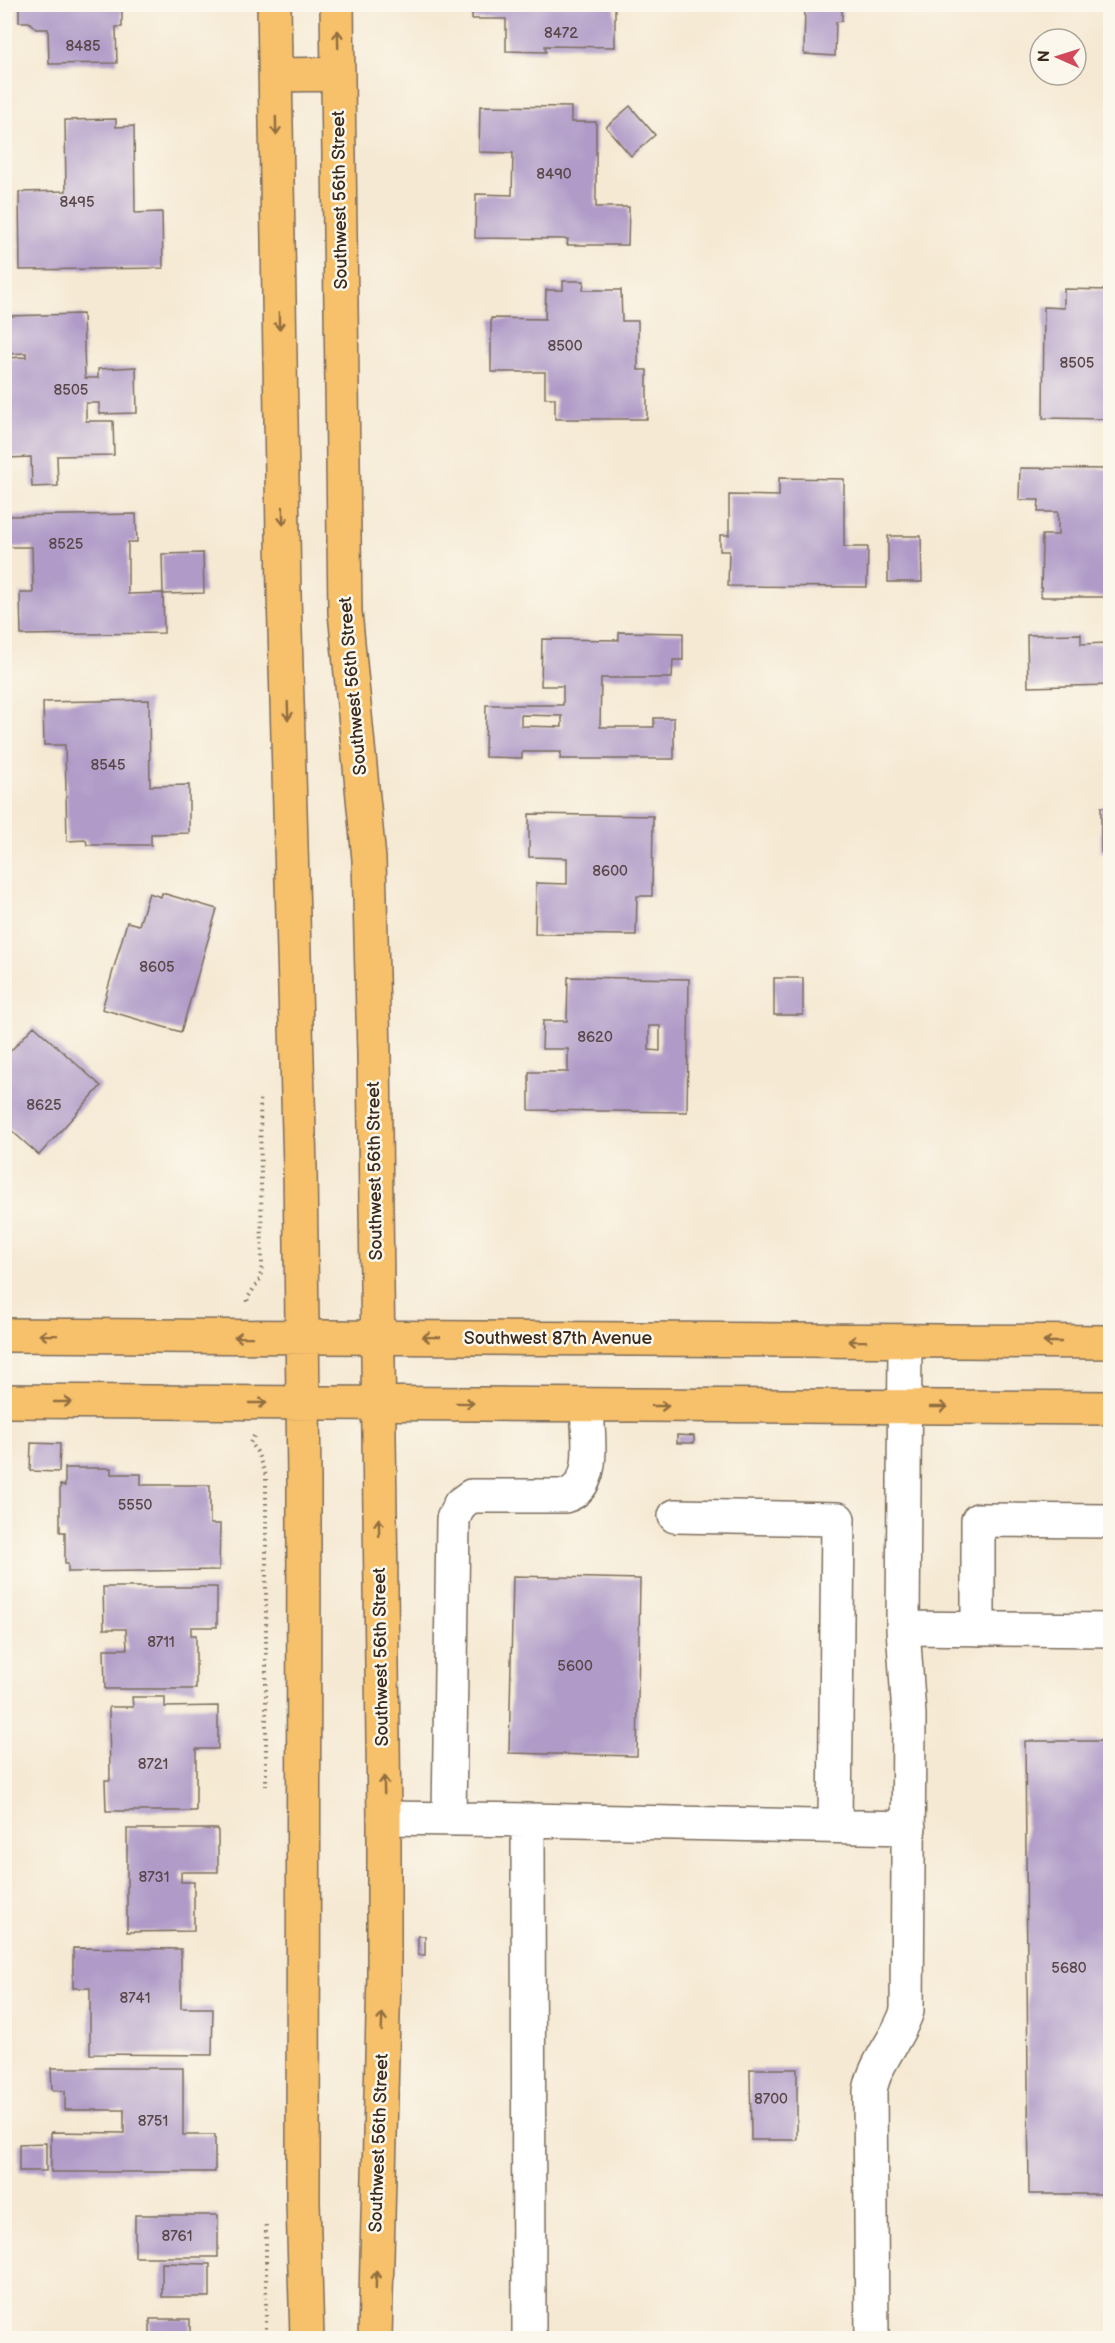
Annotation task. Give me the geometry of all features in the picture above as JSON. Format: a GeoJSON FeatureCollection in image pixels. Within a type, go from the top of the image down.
{"type":"FeatureCollection","features":[{"type":"Feature","properties":{"kind":"main road"},"geometry":{"type":"LineString","coordinates":[[274,4],[284,594],[297,984],[302,1403],[303,2202],[307,2338]]}},
{"type":"Feature","properties":{"kind":"main road","name":"Southwest 56th Street"},"geometry":{"type":"LineString","coordinates":[[337,4],[345,612],[369,859],[377,1337],[384,1975],[375,2338]]}},
{"type":"Feature","properties":{"kind":"main road"},"geometry":{"type":"LineString","coordinates":[[276,75],[338,74]]}},
{"type":"Feature","properties":{"kind":"main road","name":"Southwest 87th Avenue"},"geometry":{"type":"LineString","coordinates":[[4,1335],[1110,1342]]}},
{"type":"Feature","properties":{"kind":"main road"},"geometry":{"type":"LineString","coordinates":[[4,1401],[1110,1408]]}},
{"type":"Feature","properties":{"kind":"lane"},"geometry":{"type":"LineString","coordinates":[[872,2338],[870,2091],[873,2074],[903,2024],[907,2011],[909,1715],[903,1628],[905,1342]]}},
{"type":"Feature","properties":{"kind":"lane"},"geometry":{"type":"LineString","coordinates":[[449,1819],[453,1519],[456,1510],[471,1496],[565,1496],[578,1491],[583,1486],[587,1471],[587,1405]]}},
{"type":"Feature","properties":{"kind":"lane"},"geometry":{"type":"LineString","coordinates":[[675,1516],[838,1519],[835,1826]]}},
{"type":"Feature","properties":{"kind":"lane"},"geometry":{"type":"LineString","coordinates":[[978,1629],[978,1520],[1110,1521]]}},
{"type":"Feature","properties":{"kind":"lane"},"geometry":{"type":"LineString","coordinates":[[903,1628],[1110,1630]]}},
{"type":"Feature","properties":{"kind":"lane"},"geometry":{"type":"LineString","coordinates":[[384,1818],[909,1828]]}},
{"type":"Feature","properties":{"kind":"lane"},"geometry":{"type":"LineString","coordinates":[[528,1820],[529,2338]]}},
{"type":"Feature","properties":{"kind":"path"},"geometry":{"type":"LineString","coordinates":[[253,1306],[247,1299],[260,1279],[263,1247]]}},
{"type":"Feature","properties":{"kind":"path"},"geometry":{"type":"LineString","coordinates":[[255,1435],[250,1443],[262,1463],[266,1494]]}},
{"type":"Feature","properties":{"kind":"building"},"geometry":{"type":"Polygon","coordinates":[[[19,4],[122,4],[122,27],[116,27],[117,63],[49,64],[48,29],[36,29],[29,22],[19,22],[19,4]]]}},
{"type":"Feature","properties":{"kind":"building"},"geometry":{"type":"Polygon","coordinates":[[[472,4],[615,4],[615,47],[545,46],[546,52],[506,51],[506,19],[472,19],[472,4]]]}},
{"type":"Feature","properties":{"kind":"building"},"geometry":{"type":"Polygon","coordinates":[[[805,4],[842,4],[842,21],[836,22],[835,56],[804,54],[805,4]]]}},
{"type":"Feature","properties":{"kind":"building"},"geometry":{"type":"Polygon","coordinates":[[[480,106],[571,107],[571,122],[596,122],[596,207],[629,207],[628,245],[567,245],[568,239],[475,238],[476,194],[512,195],[513,153],[479,152],[480,106]]]}},
{"type":"Feature","properties":{"kind":"building"},"geometry":{"type":"Polygon","coordinates":[[[630,106],[655,135],[631,156],[606,127],[630,106]]]}},
{"type":"Feature","properties":{"kind":"building"},"geometry":{"type":"Polygon","coordinates":[[[116,119],[116,127],[134,126],[135,213],[162,212],[163,268],[20,270],[19,192],[66,191],[65,120],[116,119]]]}},
{"type":"Feature","properties":{"kind":"building"},"geometry":{"type":"Polygon","coordinates":[[[563,281],[584,281],[583,290],[621,290],[622,321],[638,321],[638,370],[647,370],[647,419],[555,419],[555,398],[545,398],[545,372],[491,372],[491,318],[545,319],[546,290],[563,290],[563,281]]]}},
{"type":"Feature","properties":{"kind":"building"},"geometry":{"type":"Polygon","coordinates":[[[1064,289],[1110,290],[1110,419],[1043,418],[1044,307],[1064,308],[1064,289]]]}},
{"type":"Feature","properties":{"kind":"building"},"geometry":{"type":"Polygon","coordinates":[[[83,314],[85,378],[98,378],[98,369],[136,367],[137,413],[99,414],[99,403],[86,403],[86,421],[113,421],[114,455],[57,456],[58,486],[32,487],[31,457],[8,458],[4,358],[26,357],[26,353],[7,354],[6,316],[83,314]]]}},
{"type":"Feature","properties":{"kind":"building"},"geometry":{"type":"Polygon","coordinates":[[[1020,468],[1110,469],[1110,597],[1041,597],[1042,535],[1058,535],[1058,512],[1038,512],[1039,500],[1019,500],[1020,468]]]}},
{"type":"Feature","properties":{"kind":"building"},"geometry":{"type":"Polygon","coordinates":[[[779,478],[844,479],[844,547],[868,547],[867,587],[728,586],[729,551],[720,551],[720,535],[729,535],[729,495],[779,496],[779,478]]]}},
{"type":"Feature","properties":{"kind":"building"},"geometry":{"type":"Polygon","coordinates":[[[136,514],[137,542],[128,542],[128,594],[163,593],[164,633],[21,635],[20,593],[33,593],[32,547],[4,547],[4,516],[136,514]]]}},
{"type":"Feature","properties":{"kind":"building"},"geometry":{"type":"Polygon","coordinates":[[[888,536],[921,536],[922,582],[888,582],[888,536]]]}},
{"type":"Feature","properties":{"kind":"building"},"geometry":{"type":"Polygon","coordinates":[[[203,553],[204,593],[163,594],[162,554],[203,553]]]}},
{"type":"Feature","properties":{"kind":"building"},"geometry":{"type":"Polygon","coordinates":[[[619,632],[683,633],[683,660],[673,660],[672,678],[601,678],[600,727],[654,727],[654,718],[674,718],[674,759],[560,759],[561,752],[522,752],[522,758],[485,757],[486,705],[563,705],[563,686],[541,686],[542,639],[619,640],[619,632]],[[521,715],[521,726],[562,727],[562,716],[521,715]]]}},
{"type":"Feature","properties":{"kind":"building"},"geometry":{"type":"Polygon","coordinates":[[[1081,634],[1081,644],[1110,643],[1110,685],[1028,687],[1027,635],[1081,634]]]}},
{"type":"Feature","properties":{"kind":"building"},"geometry":{"type":"Polygon","coordinates":[[[149,700],[150,786],[189,785],[189,833],[151,834],[151,845],[87,845],[86,840],[67,841],[65,745],[44,745],[43,702],[149,700]]]}},
{"type":"Feature","properties":{"kind":"building"},"geometry":{"type":"Polygon","coordinates":[[[1101,807],[1110,807],[1110,852],[1101,852],[1101,807]]]}},
{"type":"Feature","properties":{"kind":"building"},"geometry":{"type":"Polygon","coordinates":[[[529,814],[653,816],[652,896],[637,896],[636,935],[535,934],[536,883],[567,884],[567,858],[529,857],[529,814]]]}},
{"type":"Feature","properties":{"kind":"building"},"geometry":{"type":"Polygon","coordinates":[[[149,893],[161,897],[162,893],[217,909],[181,1032],[102,1009],[127,922],[139,925],[149,893]]]}},
{"type":"Feature","properties":{"kind":"building"},"geometry":{"type":"Polygon","coordinates":[[[568,977],[689,979],[687,1112],[529,1110],[529,1072],[568,1072],[568,1049],[542,1049],[543,1021],[567,1021],[568,977]],[[649,1026],[649,1050],[660,1051],[660,1026],[649,1026]]]}},
{"type":"Feature","properties":{"kind":"building"},"geometry":{"type":"Polygon","coordinates":[[[774,978],[803,978],[803,1015],[774,1015],[774,978]]]}},
{"type":"Feature","properties":{"kind":"building"},"geometry":{"type":"Polygon","coordinates":[[[34,1026],[101,1086],[39,1155],[4,1124],[4,1058],[34,1026]]]}},
{"type":"Feature","properties":{"kind":"building"},"geometry":{"type":"Polygon","coordinates":[[[677,1435],[694,1436],[694,1443],[677,1443],[677,1435]]]}},
{"type":"Feature","properties":{"kind":"building"},"geometry":{"type":"Polygon","coordinates":[[[31,1443],[60,1444],[59,1472],[30,1471],[31,1443]]]}},
{"type":"Feature","properties":{"kind":"building"},"geometry":{"type":"Polygon","coordinates":[[[65,1468],[111,1468],[111,1474],[141,1474],[141,1485],[210,1485],[210,1524],[220,1524],[219,1570],[68,1572],[68,1564],[65,1564],[65,1532],[60,1532],[60,1485],[65,1486],[65,1468]]]}},
{"type":"Feature","properties":{"kind":"building"},"geometry":{"type":"Polygon","coordinates":[[[513,1576],[640,1579],[637,1756],[509,1753],[513,1576]]]}},
{"type":"Feature","properties":{"kind":"building"},"geometry":{"type":"Polygon","coordinates":[[[103,1587],[217,1587],[217,1627],[191,1627],[191,1635],[196,1635],[196,1689],[105,1689],[104,1649],[127,1649],[126,1629],[104,1629],[103,1587]]]}},
{"type":"Feature","properties":{"kind":"building"},"geometry":{"type":"Polygon","coordinates":[[[132,1697],[165,1697],[165,1707],[218,1706],[218,1749],[196,1749],[196,1811],[106,1811],[105,1780],[110,1780],[109,1707],[133,1707],[132,1697]]]}},
{"type":"Feature","properties":{"kind":"building"},"geometry":{"type":"Polygon","coordinates":[[[1025,1741],[1110,1741],[1110,2194],[1029,2194],[1025,1741]]]}},
{"type":"Feature","properties":{"kind":"building"},"geometry":{"type":"Polygon","coordinates":[[[127,1829],[218,1829],[218,1872],[181,1872],[181,1882],[194,1882],[194,1931],[127,1932],[127,1829]]]}},
{"type":"Feature","properties":{"kind":"building"},"geometry":{"type":"Polygon","coordinates":[[[418,1936],[425,1936],[425,1955],[418,1955],[418,1936]]]}},
{"type":"Feature","properties":{"kind":"building"},"geometry":{"type":"Polygon","coordinates":[[[73,1948],[181,1949],[181,2008],[213,2008],[212,2055],[90,2054],[90,1988],[73,1988],[73,1948]]]}},
{"type":"Feature","properties":{"kind":"building"},"geometry":{"type":"Polygon","coordinates":[[[51,2068],[183,2068],[183,2135],[215,2135],[215,2172],[51,2172],[51,2132],[124,2133],[124,2110],[65,2110],[65,2091],[52,2090],[51,2068]]]}},
{"type":"Feature","properties":{"kind":"building"},"geometry":{"type":"Polygon","coordinates":[[[750,2069],[797,2069],[797,2140],[751,2140],[750,2069]]]}},
{"type":"Feature","properties":{"kind":"building"},"geometry":{"type":"Polygon","coordinates":[[[46,2143],[46,2171],[19,2171],[19,2144],[46,2143]]]}},
{"type":"Feature","properties":{"kind":"building"},"geometry":{"type":"Polygon","coordinates":[[[135,2215],[218,2215],[218,2257],[135,2257],[135,2215]]]}},
{"type":"Feature","properties":{"kind":"building"},"geometry":{"type":"Polygon","coordinates":[[[162,2263],[210,2264],[210,2297],[162,2297],[162,2263]]]}},
{"type":"Feature","properties":{"kind":"building"},"geometry":{"type":"Polygon","coordinates":[[[150,2319],[190,2319],[190,2338],[150,2338],[150,2319]]]}}]}
